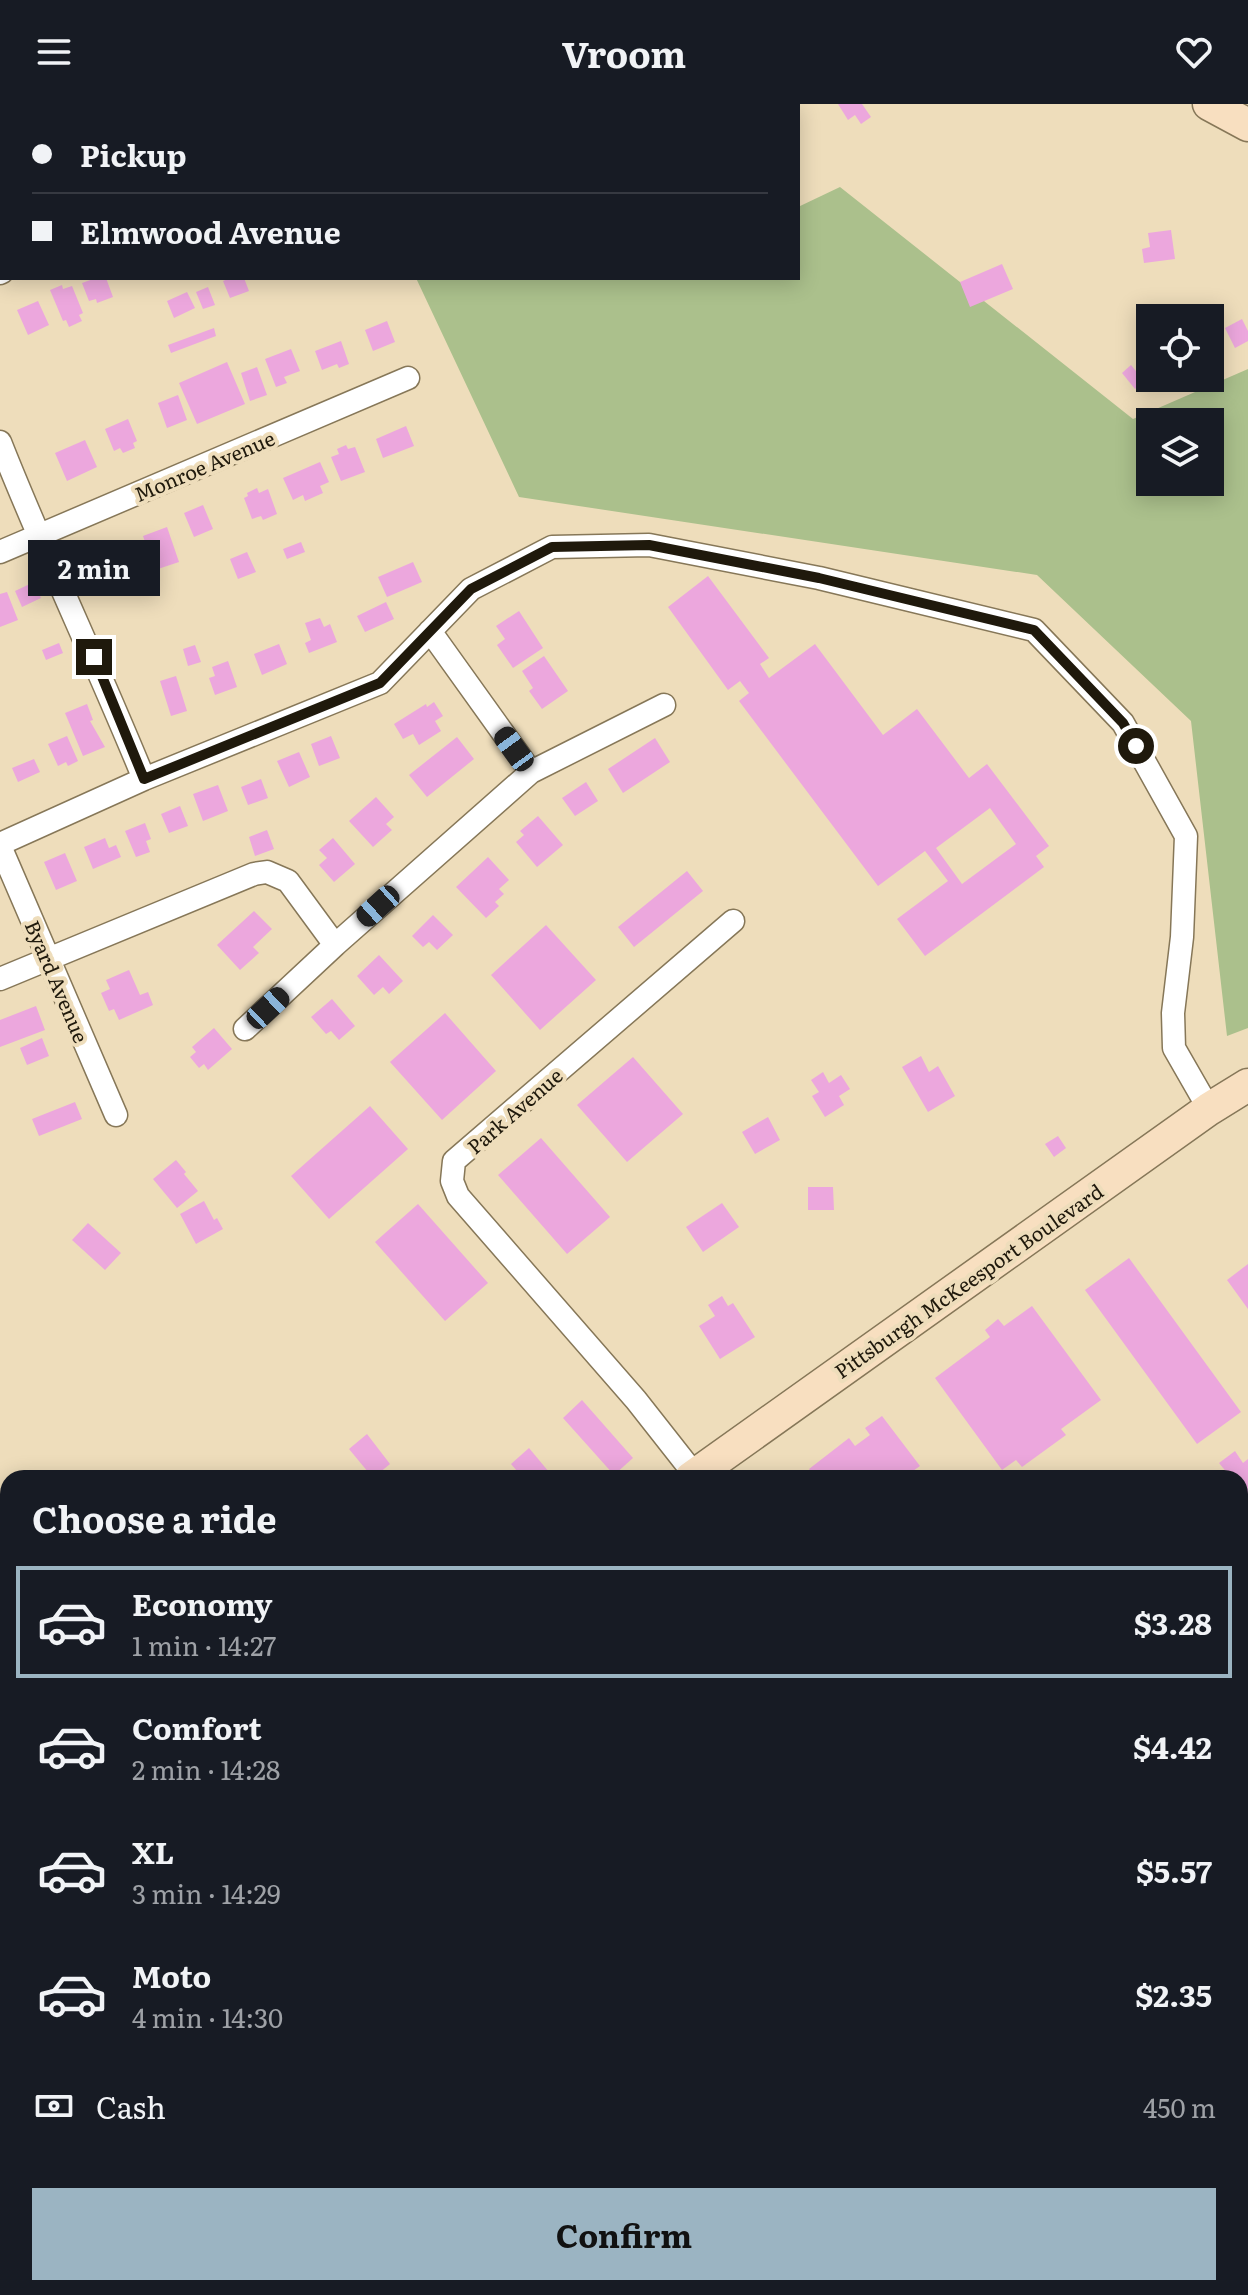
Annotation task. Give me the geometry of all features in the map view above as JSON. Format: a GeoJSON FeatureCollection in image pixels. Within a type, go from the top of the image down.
{"type":"FeatureCollection","features":[{"type":"Feature","properties":{"kind":"main road"},"geometry":{"type":"LineString","coordinates":[[1209,104],[1248,125]]}},
{"type":"Feature","properties":{"kind":"main road","name":"Pittsburgh McKeesport Boulevard"},"geometry":{"type":"LineString","coordinates":[[701,1470],[1209,1109],[1248,1085]]}},
{"type":"Feature","properties":{"kind":"street","name":"Monroe Avenue"},"geometry":{"type":"LineString","coordinates":[[0,552],[408,378]]}},
{"type":"Feature","properties":{"kind":"street"},"geometry":{"type":"LineString","coordinates":[[0,442],[144,779]]}},
{"type":"Feature","properties":{"kind":"street"},"geometry":{"type":"LineString","coordinates":[[0,845],[144,779],[380,683],[471,589],[552,547],[649,545],[819,578],[1034,630],[1123,723],[1186,836],[1182,937],[1173,1013],[1174,1048],[1209,1109]]}},
{"type":"Feature","properties":{"kind":"street"},"geometry":{"type":"LineString","coordinates":[[430,631],[531,772]]}},
{"type":"Feature","properties":{"kind":"street"},"geometry":{"type":"LineString","coordinates":[[245,1029],[531,772],[664,705]]}},
{"type":"Feature","properties":{"kind":"street","name":"Byard Avenue"},"geometry":{"type":"LineString","coordinates":[[0,845],[116,1115]]}},
{"type":"Feature","properties":{"kind":"street"},"geometry":{"type":"LineString","coordinates":[[0,979],[254,874],[267,872],[288,881],[335,945]]}},
{"type":"Feature","properties":{"kind":"street","name":"Park Avenue"},"geometry":{"type":"LineString","coordinates":[[688,1470],[636,1400],[458,1196],[452,1181],[454,1161],[733,921]]}},
{"type":"Feature","properties":{"kind":"green space"},"geometry":{"type":"Polygon","coordinates":[[[840,187],[1133,419],[1136,418],[1136,496],[1224,496],[1224,408],[1158,408],[1195,392],[1224,392],[1224,379],[1248,369],[1248,1028],[1227,1036],[1191,721],[1037,575],[519,497],[417,280],[800,280],[800,206],[840,187]]]}},
{"type":"Feature","properties":{"kind":"building"},"geometry":{"type":"Polygon","coordinates":[[[838,104],[862,104],[871,117],[861,124],[855,115],[848,120],[838,104]]]}},
{"type":"Feature","properties":{"kind":"building"},"geometry":{"type":"Polygon","coordinates":[[[1171,230],[1175,259],[1144,263],[1142,249],[1150,247],[1148,233],[1171,230]]]}},
{"type":"Feature","properties":{"kind":"building"},"geometry":{"type":"Polygon","coordinates":[[[1002,264],[1013,289],[970,307],[960,282],[1002,264]]]}},
{"type":"Feature","properties":{"kind":"building"},"geometry":{"type":"Polygon","coordinates":[[[107,280],[113,297],[97,303],[96,299],[89,301],[82,283],[107,280]]]}},
{"type":"Feature","properties":{"kind":"building"},"geometry":{"type":"Polygon","coordinates":[[[245,280],[249,291],[230,298],[223,281],[245,280]]]}},
{"type":"Feature","properties":{"kind":"building"},"geometry":{"type":"Polygon","coordinates":[[[62,285],[63,289],[72,286],[83,313],[79,315],[82,321],[69,327],[66,320],[63,321],[50,290],[62,285]]]}},
{"type":"Feature","properties":{"kind":"building"},"geometry":{"type":"Polygon","coordinates":[[[208,287],[215,305],[203,309],[196,292],[208,287]]]}},
{"type":"Feature","properties":{"kind":"building"},"geometry":{"type":"Polygon","coordinates":[[[187,292],[195,308],[174,318],[167,301],[187,292]]]}},
{"type":"Feature","properties":{"kind":"building"},"geometry":{"type":"Polygon","coordinates":[[[38,301],[49,325],[28,335],[17,310],[38,301]]]}},
{"type":"Feature","properties":{"kind":"building"},"geometry":{"type":"Polygon","coordinates":[[[1242,319],[1248,331],[1248,341],[1235,348],[1225,328],[1242,319]]]}},
{"type":"Feature","properties":{"kind":"building"},"geometry":{"type":"Polygon","coordinates":[[[387,321],[395,342],[373,351],[365,330],[387,321]]]}},
{"type":"Feature","properties":{"kind":"building"},"geometry":{"type":"Polygon","coordinates":[[[214,328],[216,336],[171,353],[168,345],[214,328]]]}},
{"type":"Feature","properties":{"kind":"building"},"geometry":{"type":"Polygon","coordinates":[[[341,341],[349,364],[339,368],[337,364],[322,370],[315,351],[341,341]]]}},
{"type":"Feature","properties":{"kind":"building"},"geometry":{"type":"Polygon","coordinates":[[[291,349],[300,371],[284,377],[287,383],[276,387],[265,359],[291,349]]]}},
{"type":"Feature","properties":{"kind":"building"},"geometry":{"type":"Polygon","coordinates":[[[227,362],[245,404],[197,424],[179,383],[227,362]]]}},
{"type":"Feature","properties":{"kind":"building"},"geometry":{"type":"Polygon","coordinates":[[[1131,365],[1136,371],[1135,389],[1122,373],[1131,365]]]}},
{"type":"Feature","properties":{"kind":"building"},"geometry":{"type":"Polygon","coordinates":[[[257,367],[267,395],[250,401],[241,373],[257,367]]]}},
{"type":"Feature","properties":{"kind":"building"},"geometry":{"type":"Polygon","coordinates":[[[178,395],[187,420],[167,428],[158,403],[178,395]]]}},
{"type":"Feature","properties":{"kind":"building"},"geometry":{"type":"Polygon","coordinates":[[[128,419],[137,441],[133,443],[135,448],[123,453],[120,448],[114,451],[105,429],[128,419]]]}},
{"type":"Feature","properties":{"kind":"building"},"geometry":{"type":"Polygon","coordinates":[[[406,426],[414,446],[383,458],[376,439],[406,426]]]}},
{"type":"Feature","properties":{"kind":"building"},"geometry":{"type":"Polygon","coordinates":[[[85,440],[97,467],[67,481],[55,453],[85,440]]]}},
{"type":"Feature","properties":{"kind":"building"},"geometry":{"type":"Polygon","coordinates":[[[346,445],[348,449],[355,447],[365,472],[341,481],[331,457],[339,454],[337,449],[346,445]]]}},
{"type":"Feature","properties":{"kind":"building"},"geometry":{"type":"Polygon","coordinates":[[[320,462],[329,482],[320,486],[323,493],[305,501],[303,495],[293,500],[283,478],[320,462]]]}},
{"type":"Feature","properties":{"kind":"building"},"geometry":{"type":"Polygon","coordinates":[[[257,488],[259,493],[268,489],[277,514],[263,520],[261,516],[252,519],[244,498],[257,488]]]}},
{"type":"Feature","properties":{"kind":"building"},"geometry":{"type":"Polygon","coordinates":[[[203,505],[213,529],[194,537],[184,513],[203,505]]]}},
{"type":"Feature","properties":{"kind":"building"},"geometry":{"type":"Polygon","coordinates":[[[167,527],[179,562],[155,570],[143,536],[167,527]]]}},
{"type":"Feature","properties":{"kind":"building"},"geometry":{"type":"Polygon","coordinates":[[[301,542],[305,552],[287,559],[283,549],[301,542]]]}},
{"type":"Feature","properties":{"kind":"building"},"geometry":{"type":"Polygon","coordinates":[[[247,552],[256,572],[238,579],[230,559],[247,552]]]}},
{"type":"Feature","properties":{"kind":"building"},"geometry":{"type":"Polygon","coordinates":[[[102,553],[104,558],[115,554],[124,578],[100,587],[89,558],[102,553]]]}},
{"type":"Feature","properties":{"kind":"building"},"geometry":{"type":"Polygon","coordinates":[[[413,562],[422,582],[387,597],[378,577],[413,562]]]}},
{"type":"Feature","properties":{"kind":"building"},"geometry":{"type":"Polygon","coordinates":[[[708,576],[769,658],[760,664],[769,678],[815,644],[883,735],[917,709],[969,778],[987,764],[1049,846],[1036,856],[1044,867],[925,956],[897,919],[948,881],[925,851],[878,886],[739,701],[749,693],[740,681],[728,690],[668,607],[708,576]],[[990,808],[936,848],[962,884],[1016,844],[990,808]]]}},
{"type":"Feature","properties":{"kind":"building"},"geometry":{"type":"Polygon","coordinates":[[[34,582],[41,598],[22,607],[15,591],[34,582]]]}},
{"type":"Feature","properties":{"kind":"building"},"geometry":{"type":"Polygon","coordinates":[[[7,592],[18,620],[0,627],[0,594],[7,592]]]}},
{"type":"Feature","properties":{"kind":"building"},"geometry":{"type":"Polygon","coordinates":[[[386,602],[394,619],[365,632],[357,616],[386,602]]]}},
{"type":"Feature","properties":{"kind":"building"},"geometry":{"type":"Polygon","coordinates":[[[519,611],[543,648],[513,668],[497,645],[505,639],[496,626],[519,611]]]}},
{"type":"Feature","properties":{"kind":"building"},"geometry":{"type":"Polygon","coordinates":[[[320,618],[324,627],[330,624],[337,642],[309,653],[305,643],[311,640],[305,623],[320,618]]]}},
{"type":"Feature","properties":{"kind":"building"},"geometry":{"type":"Polygon","coordinates":[[[59,643],[63,653],[46,660],[42,650],[59,643]]]}},
{"type":"Feature","properties":{"kind":"building"},"geometry":{"type":"Polygon","coordinates":[[[279,644],[287,664],[262,675],[254,654],[279,644]]]}},
{"type":"Feature","properties":{"kind":"building"},"geometry":{"type":"Polygon","coordinates":[[[195,645],[201,662],[188,666],[183,649],[195,645]]]}},
{"type":"Feature","properties":{"kind":"building"},"geometry":{"type":"Polygon","coordinates":[[[544,656],[568,691],[542,709],[529,691],[533,688],[522,671],[544,656]]]}},
{"type":"Feature","properties":{"kind":"building"},"geometry":{"type":"Polygon","coordinates":[[[228,661],[237,687],[215,695],[209,678],[215,676],[212,667],[228,661]]]}},
{"type":"Feature","properties":{"kind":"building"},"geometry":{"type":"Polygon","coordinates":[[[176,676],[187,711],[171,716],[160,681],[176,676]]]}},
{"type":"Feature","properties":{"kind":"building"},"geometry":{"type":"Polygon","coordinates":[[[434,702],[443,716],[435,721],[441,731],[419,745],[413,734],[403,739],[394,724],[434,702]]]}},
{"type":"Feature","properties":{"kind":"building"},"geometry":{"type":"Polygon","coordinates":[[[87,704],[93,720],[90,721],[105,747],[83,756],[65,713],[87,704]]]}},
{"type":"Feature","properties":{"kind":"building"},"geometry":{"type":"Polygon","coordinates":[[[67,736],[78,761],[68,766],[66,762],[58,766],[48,744],[67,736]]]}},
{"type":"Feature","properties":{"kind":"building"},"geometry":{"type":"Polygon","coordinates":[[[331,736],[340,758],[319,766],[311,744],[331,736]]]}},
{"type":"Feature","properties":{"kind":"building"},"geometry":{"type":"Polygon","coordinates":[[[457,737],[474,759],[427,797],[409,775],[457,737]]]}},
{"type":"Feature","properties":{"kind":"building"},"geometry":{"type":"Polygon","coordinates":[[[655,738],[670,762],[623,793],[608,769],[655,738]]]}},
{"type":"Feature","properties":{"kind":"building"},"geometry":{"type":"Polygon","coordinates":[[[299,752],[310,777],[289,787],[277,761],[299,752]]]}},
{"type":"Feature","properties":{"kind":"building"},"geometry":{"type":"Polygon","coordinates":[[[34,759],[40,772],[18,782],[12,768],[34,759]]]}},
{"type":"Feature","properties":{"kind":"building"},"geometry":{"type":"Polygon","coordinates":[[[261,779],[268,798],[248,805],[241,787],[261,779]]]}},
{"type":"Feature","properties":{"kind":"building"},"geometry":{"type":"Polygon","coordinates":[[[586,782],[598,801],[575,816],[562,798],[586,782]]]}},
{"type":"Feature","properties":{"kind":"building"},"geometry":{"type":"Polygon","coordinates":[[[218,785],[228,811],[203,821],[193,794],[218,785]]]}},
{"type":"Feature","properties":{"kind":"building"},"geometry":{"type":"Polygon","coordinates":[[[376,797],[394,817],[386,824],[392,830],[373,847],[349,821],[376,797]]]}},
{"type":"Feature","properties":{"kind":"building"},"geometry":{"type":"Polygon","coordinates":[[[180,806],[188,826],[169,833],[161,814],[180,806]]]}},
{"type":"Feature","properties":{"kind":"building"},"geometry":{"type":"Polygon","coordinates":[[[538,816],[563,845],[537,867],[516,842],[524,835],[520,831],[538,816]]]}},
{"type":"Feature","properties":{"kind":"building"},"geometry":{"type":"Polygon","coordinates":[[[145,823],[151,839],[146,841],[150,852],[136,857],[125,831],[145,823]]]}},
{"type":"Feature","properties":{"kind":"building"},"geometry":{"type":"Polygon","coordinates":[[[267,830],[274,849],[255,856],[249,837],[267,830]]]}},
{"type":"Feature","properties":{"kind":"building"},"geometry":{"type":"Polygon","coordinates":[[[105,838],[109,848],[116,845],[121,857],[93,869],[84,847],[105,838]]]}},
{"type":"Feature","properties":{"kind":"building"},"geometry":{"type":"Polygon","coordinates":[[[333,838],[355,864],[334,882],[319,865],[327,858],[319,850],[333,838]]]}},
{"type":"Feature","properties":{"kind":"building"},"geometry":{"type":"Polygon","coordinates":[[[65,853],[77,881],[56,890],[44,862],[65,853]]]}},
{"type":"Feature","properties":{"kind":"building"},"geometry":{"type":"Polygon","coordinates":[[[488,857],[509,880],[499,889],[504,894],[495,902],[499,906],[486,918],[456,887],[488,857]]]}},
{"type":"Feature","properties":{"kind":"building"},"geometry":{"type":"Polygon","coordinates":[[[687,871],[703,891],[634,947],[618,927],[687,871]]]}},
{"type":"Feature","properties":{"kind":"building"},"geometry":{"type":"Polygon","coordinates":[[[254,911],[272,929],[253,947],[259,953],[240,970],[217,945],[254,911]]]}},
{"type":"Feature","properties":{"kind":"building"},"geometry":{"type":"Polygon","coordinates":[[[433,915],[453,935],[437,950],[429,942],[423,947],[412,936],[433,915]]]}},
{"type":"Feature","properties":{"kind":"building"},"geometry":{"type":"Polygon","coordinates":[[[546,925],[596,980],[540,1030],[491,975],[546,925]]]}},
{"type":"Feature","properties":{"kind":"building"},"geometry":{"type":"Polygon","coordinates":[[[379,955],[403,981],[389,994],[383,987],[374,995],[357,976],[379,955]]]}},
{"type":"Feature","properties":{"kind":"building"},"geometry":{"type":"Polygon","coordinates":[[[129,970],[140,995],[148,992],[153,1005],[119,1020],[114,1009],[109,1011],[101,993],[110,989],[106,980],[129,970]]]}},
{"type":"Feature","properties":{"kind":"building"},"geometry":{"type":"Polygon","coordinates":[[[332,999],[355,1026],[339,1040],[331,1031],[326,1034],[311,1017],[332,999]]]}},
{"type":"Feature","properties":{"kind":"building"},"geometry":{"type":"Polygon","coordinates":[[[36,1006],[45,1030],[0,1047],[0,1020],[36,1006]]]}},
{"type":"Feature","properties":{"kind":"building"},"geometry":{"type":"Polygon","coordinates":[[[445,1013],[496,1071],[442,1120],[390,1062],[445,1013]]]}},
{"type":"Feature","properties":{"kind":"building"},"geometry":{"type":"Polygon","coordinates":[[[214,1028],[232,1049],[208,1070],[204,1064],[199,1068],[190,1057],[196,1052],[192,1047],[214,1028]]]}},
{"type":"Feature","properties":{"kind":"building"},"geometry":{"type":"Polygon","coordinates":[[[42,1038],[49,1056],[27,1065],[20,1048],[42,1038]]]}},
{"type":"Feature","properties":{"kind":"building"},"geometry":{"type":"Polygon","coordinates":[[[921,1056],[929,1072],[938,1066],[955,1096],[928,1112],[902,1067],[921,1056]]]}},
{"type":"Feature","properties":{"kind":"building"},"geometry":{"type":"Polygon","coordinates":[[[633,1057],[683,1114],[627,1162],[577,1105],[633,1057]]]}},
{"type":"Feature","properties":{"kind":"building"},"geometry":{"type":"Polygon","coordinates":[[[823,1072],[829,1083],[841,1075],[850,1089],[839,1096],[844,1105],[825,1117],[812,1096],[819,1092],[811,1080],[823,1072]]]}},
{"type":"Feature","properties":{"kind":"building"},"geometry":{"type":"Polygon","coordinates":[[[75,1102],[82,1119],[39,1136],[32,1119],[75,1102]]]}},
{"type":"Feature","properties":{"kind":"building"},"geometry":{"type":"Polygon","coordinates":[[[370,1106],[408,1149],[329,1219],[291,1176],[370,1106]]]}},
{"type":"Feature","properties":{"kind":"building"},"geometry":{"type":"Polygon","coordinates":[[[768,1117],[780,1140],[755,1154],[742,1132],[768,1117]]]}},
{"type":"Feature","properties":{"kind":"building"},"geometry":{"type":"Polygon","coordinates":[[[1058,1136],[1066,1148],[1054,1157],[1045,1144],[1058,1136]]]}},
{"type":"Feature","properties":{"kind":"building"},"geometry":{"type":"Polygon","coordinates":[[[541,1138],[610,1217],[567,1254],[498,1175],[541,1138]]]}},
{"type":"Feature","properties":{"kind":"building"},"geometry":{"type":"Polygon","coordinates":[[[176,1160],[198,1191],[177,1208],[153,1179],[176,1160]]]}},
{"type":"Feature","properties":{"kind":"building"},"geometry":{"type":"Polygon","coordinates":[[[808,1187],[833,1187],[834,1210],[808,1210],[808,1187]]]}},
{"type":"Feature","properties":{"kind":"building"},"geometry":{"type":"Polygon","coordinates":[[[204,1201],[223,1229],[196,1244],[180,1214],[204,1201]]]}},
{"type":"Feature","properties":{"kind":"building"},"geometry":{"type":"Polygon","coordinates":[[[722,1203],[739,1227],[703,1252],[686,1227],[722,1203]]]}},
{"type":"Feature","properties":{"kind":"building"},"geometry":{"type":"Polygon","coordinates":[[[418,1204],[488,1283],[445,1321],[375,1242],[418,1204]]]}},
{"type":"Feature","properties":{"kind":"building"},"geometry":{"type":"Polygon","coordinates":[[[88,1223],[121,1253],[105,1270],[72,1240],[88,1223]]]}},
{"type":"Feature","properties":{"kind":"building"},"geometry":{"type":"Polygon","coordinates":[[[1129,1258],[1241,1412],[1197,1444],[1085,1290],[1129,1258]]]}},
{"type":"Feature","properties":{"kind":"building"},"geometry":{"type":"Polygon","coordinates":[[[1248,1264],[1248,1309],[1227,1280],[1248,1264]]]}},
{"type":"Feature","properties":{"kind":"building"},"geometry":{"type":"Polygon","coordinates":[[[722,1296],[728,1306],[733,1303],[755,1337],[720,1359],[699,1326],[715,1316],[708,1305],[722,1296]]]}},
{"type":"Feature","properties":{"kind":"building"},"geometry":{"type":"Polygon","coordinates":[[[1032,1306],[1101,1400],[1061,1429],[1066,1435],[1022,1467],[1016,1460],[1002,1470],[935,1378],[990,1337],[985,1330],[998,1319],[1004,1326],[1032,1306]]]}},
{"type":"Feature","properties":{"kind":"building"},"geometry":{"type":"Polygon","coordinates":[[[582,1400],[633,1458],[620,1470],[610,1470],[563,1418],[582,1400]]]}},
{"type":"Feature","properties":{"kind":"building"},"geometry":{"type":"Polygon","coordinates":[[[882,1416],[920,1466],[914,1470],[809,1469],[849,1438],[855,1446],[870,1435],[865,1428],[882,1416]]]}},
{"type":"Feature","properties":{"kind":"building"},"geometry":{"type":"Polygon","coordinates":[[[367,1434],[390,1464],[383,1470],[366,1470],[349,1449],[367,1434]]]}},
{"type":"Feature","properties":{"kind":"building"},"geometry":{"type":"Polygon","coordinates":[[[529,1448],[547,1470],[516,1470],[511,1464],[529,1448]]]}},
{"type":"Feature","properties":{"kind":"building"},"geometry":{"type":"Polygon","coordinates":[[[1235,1451],[1243,1463],[1248,1459],[1248,1470],[1225,1470],[1219,1463],[1235,1451]]]}},
{"type":"Feature","properties":{"kind":"route"},"geometry":{"type":"LineString","coordinates":[[94,657],[144,779],[380,683],[471,589],[552,547],[649,545],[819,578],[1034,630],[1123,723],[1136,746]]}}]}
